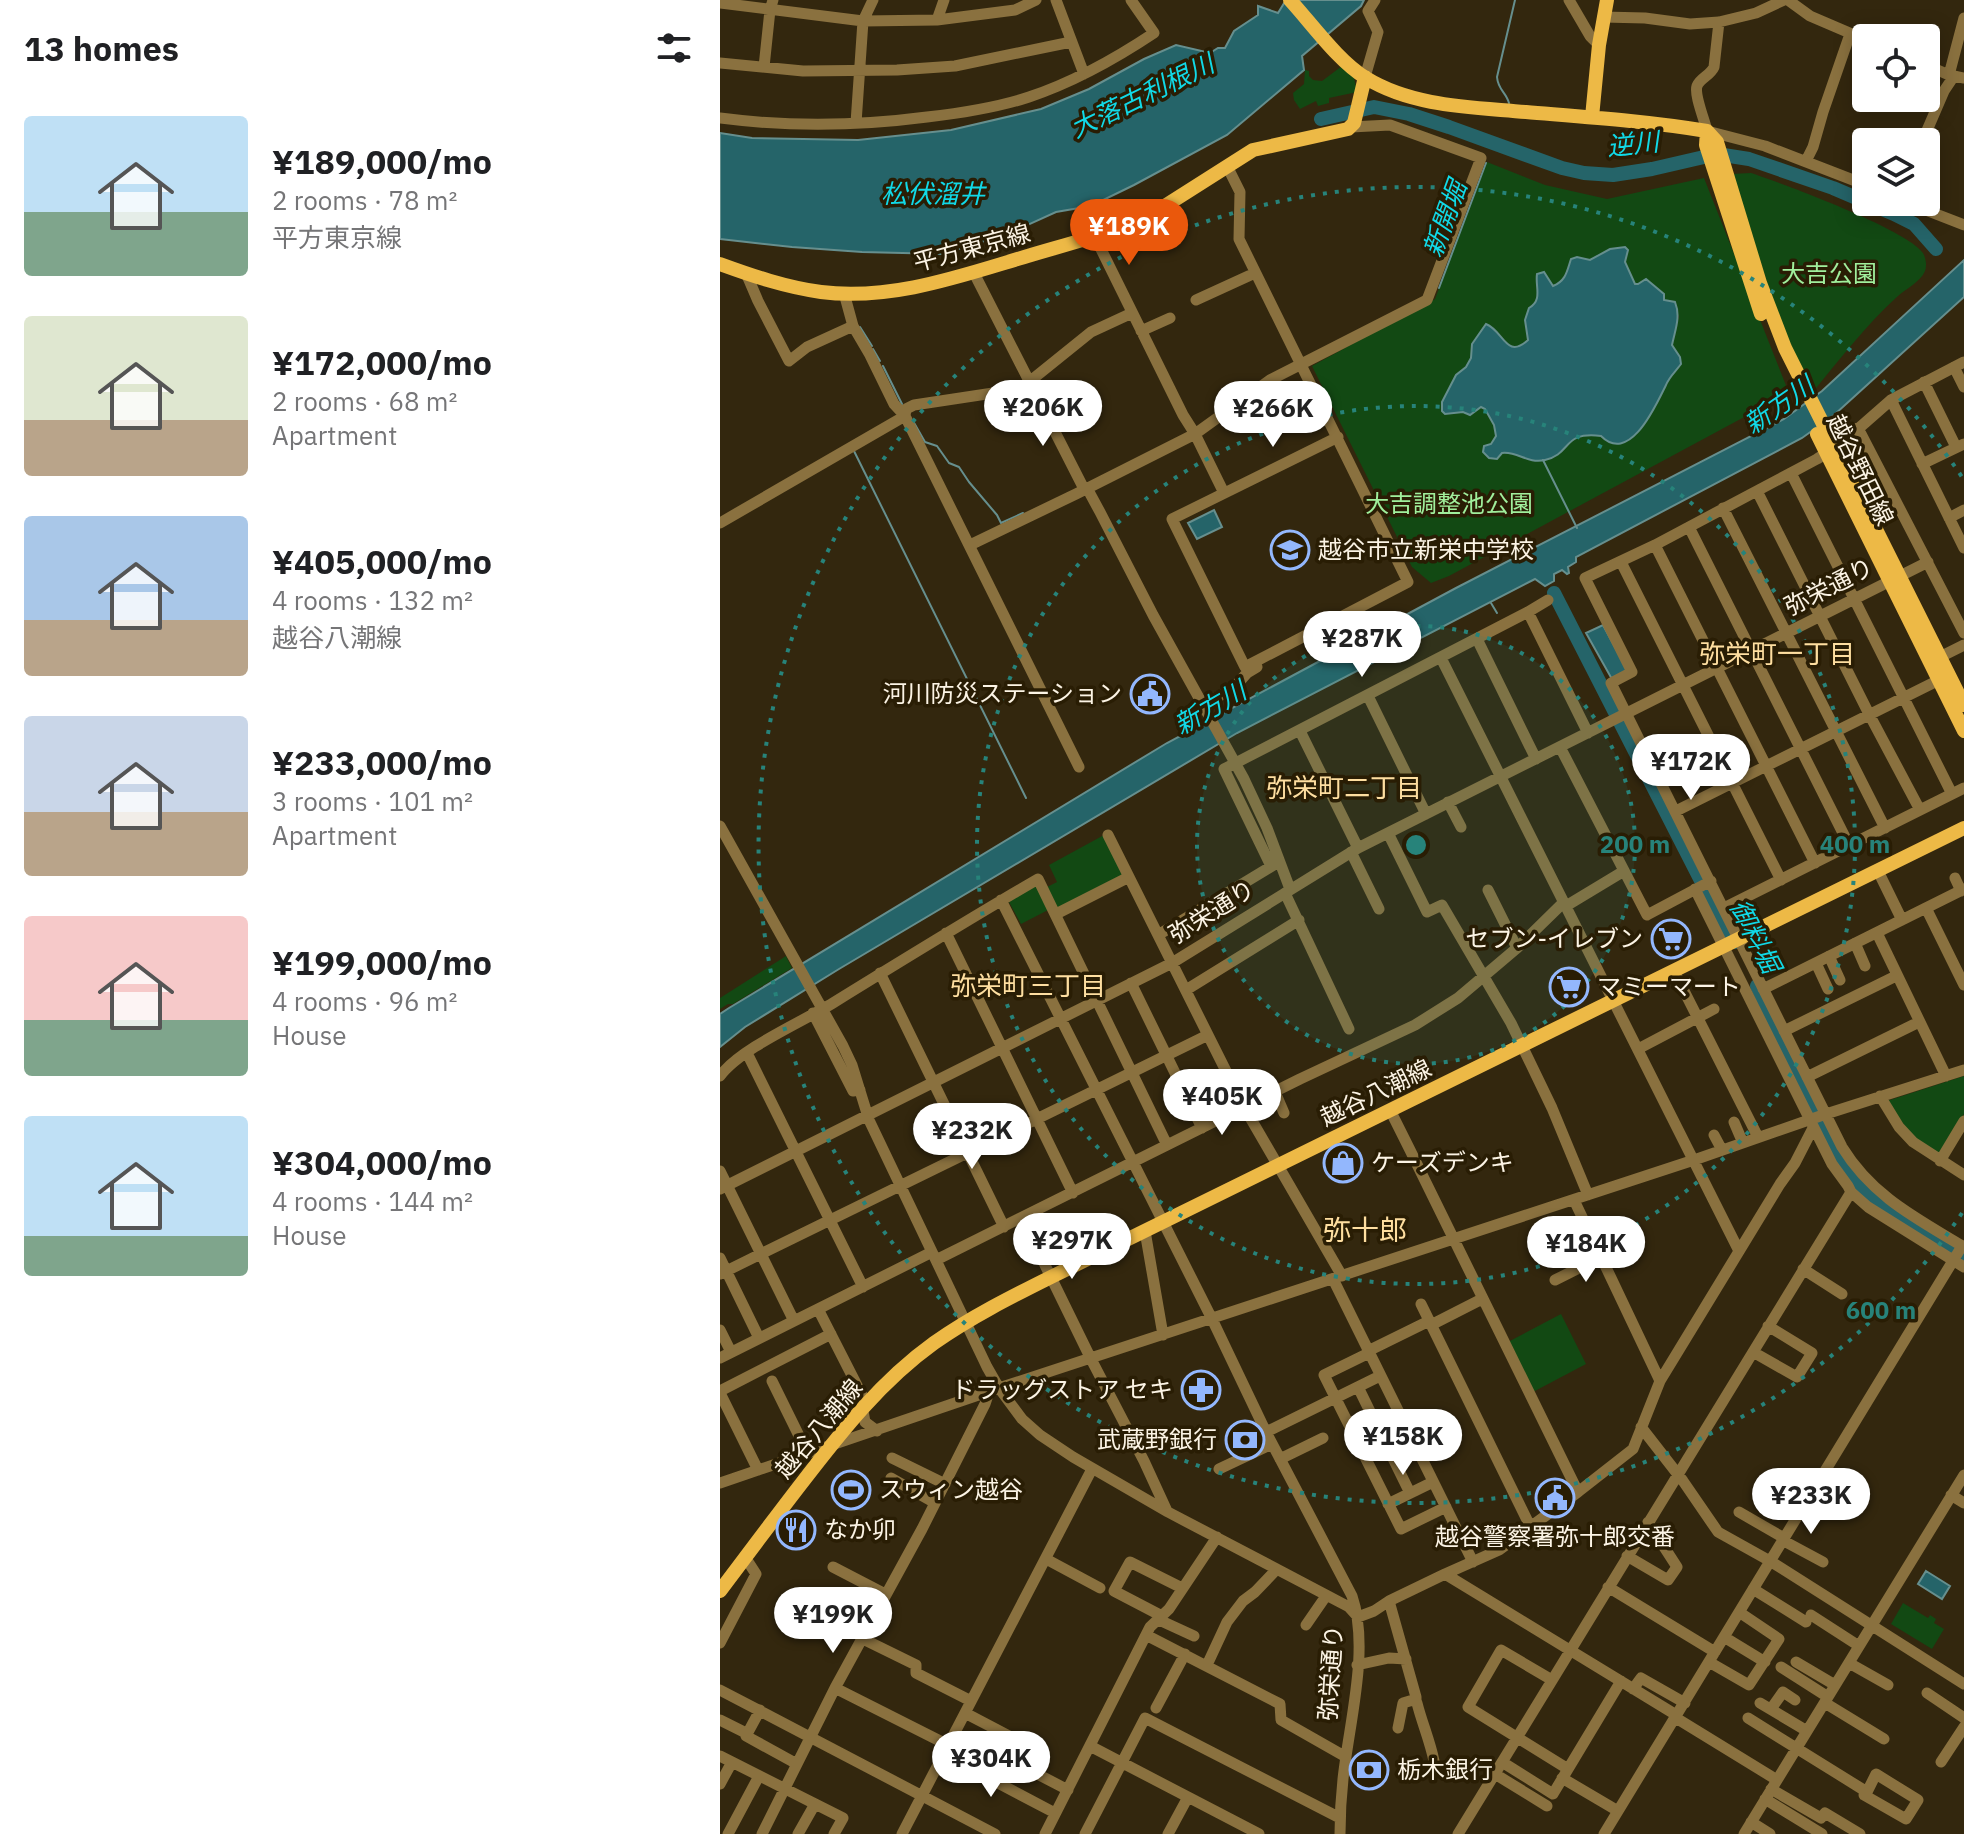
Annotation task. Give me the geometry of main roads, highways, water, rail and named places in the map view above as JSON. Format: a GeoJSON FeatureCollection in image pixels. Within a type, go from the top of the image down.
{"type":"FeatureCollection","features":[{"type":"Feature","properties":{"kind":"main road"},"geometry":{"type":"LineString","coordinates":[[1290,0],[1353,69],[1396,92],[1428,101],[1481,108],[1592,117],[1607,0]]}},
{"type":"Feature","properties":{"kind":"main road","name":"平方東京線"},"geometry":{"type":"LineString","coordinates":[[720,264],[795,288],[844,293],[900,290],[974,273],[1095,237],[1146,218],[1258,148],[1328,134],[1356,114],[1365,77]]}},
{"type":"Feature","properties":{"kind":"main road","name":"越谷野田線"},"geometry":{"type":"LineString","coordinates":[[1592,117],[1650,123],[1710,139],[1799,388],[1895,579],[1964,731]]}},
{"type":"Feature","properties":{"kind":"main road","name":"越谷野田線"},"geometry":{"type":"LineString","coordinates":[[1895,579],[1964,705]]}},
{"type":"Feature","properties":{"kind":"main road","name":"越谷八潮線"},"geometry":{"type":"LineString","coordinates":[[720,1591],[866,1403],[928,1348],[967,1322],[1051,1277],[1964,828]]}},
{"type":"Feature","properties":{"kind":"water","name":"松伏溜井"},"geometry":{"type":"Polygon","coordinates":[[[1286,0],[1364,0],[1361,6],[1302,56],[1304,70],[1227,135],[1091,206],[1056,212],[1010,233],[943,254],[862,252],[720,239],[720,133],[752,138],[858,140],[951,130],[1041,109],[1089,89],[1176,45],[1210,53],[1225,48],[1234,31],[1258,15],[1258,6],[1278,13],[1286,0]]]}},
{"type":"Feature","properties":{"kind":"water"},"geometry":{"type":"Polygon","coordinates":[[[1625,247],[1628,250],[1625,262],[1635,284],[1646,279],[1664,294],[1664,300],[1675,302],[1677,313],[1672,345],[1681,364],[1669,379],[1649,418],[1632,438],[1622,443],[1589,435],[1573,440],[1560,453],[1545,460],[1508,453],[1502,453],[1497,459],[1489,458],[1483,452],[1484,446],[1491,444],[1496,436],[1485,409],[1481,407],[1470,415],[1463,412],[1445,414],[1442,411],[1442,402],[1456,375],[1471,358],[1472,344],[1486,324],[1510,346],[1521,345],[1528,340],[1525,320],[1529,308],[1536,301],[1537,274],[1544,272],[1553,286],[1563,278],[1571,259],[1590,260],[1610,249],[1625,247]]]}},
{"type":"Feature","properties":{"kind":"water"},"geometry":{"type":"Polygon","coordinates":[[[1964,260],[1964,297],[1834,415],[1802,438],[1576,557],[1576,562],[1568,567],[1569,573],[1562,570],[1554,574],[1554,581],[1545,586],[1535,579],[1237,733],[839,969],[745,1027],[720,1047],[720,1014],[1167,743],[1456,588],[1784,419],[1822,391],[1964,260]]]}},
{"type":"Feature","properties":{"kind":"water"},"geometry":{"type":"Polygon","coordinates":[[[1214,510],[1222,527],[1197,539],[1188,523],[1214,510]]]}},
{"type":"Feature","properties":{"kind":"water"},"geometry":{"type":"Polygon","coordinates":[[[1603,625],[1629,673],[1613,681],[1586,633],[1603,625]]]}},
{"type":"Feature","properties":{"kind":"water"},"geometry":{"type":"Polygon","coordinates":[[[1926,1571],[1950,1586],[1942,1599],[1918,1584],[1926,1571]]]}},
{"type":"Feature","properties":{"kind":"waterway","name":"新開堀"},"geometry":{"type":"LineString","coordinates":[[1509,103],[1497,77],[1515,0]]}},
{"type":"Feature","properties":{"kind":"waterway","name":"逆川"},"geometry":{"type":"LineString","coordinates":[[1321,119],[1374,107],[1409,114],[1584,173],[1613,175],[1717,154],[1749,159],[1833,188],[1894,214],[1914,224],[1936,249]]}},
{"type":"Feature","properties":{"kind":"waterway","name":"新開堀"},"geometry":{"type":"LineString","coordinates":[[1439,288],[1486,163]]}},
{"type":"Feature","properties":{"kind":"waterway"},"geometry":{"type":"LineString","coordinates":[[860,327],[872,346]]}},
{"type":"Feature","properties":{"kind":"waterway"},"geometry":{"type":"LineString","coordinates":[[873,349],[880,361]]}},
{"type":"Feature","properties":{"kind":"waterway"},"geometry":{"type":"LineString","coordinates":[[883,366],[902,404]]}},
{"type":"Feature","properties":{"kind":"waterway"},"geometry":{"type":"LineString","coordinates":[[913,421],[925,442],[937,446],[949,463],[959,467],[1001,523],[1023,513]]}},
{"type":"Feature","properties":{"kind":"waterway"},"geometry":{"type":"LineString","coordinates":[[854,451],[1026,798]]}},
{"type":"Feature","properties":{"kind":"waterway"},"geometry":{"type":"LineString","coordinates":[[1543,460],[1577,528]]}},
{"type":"Feature","properties":{"kind":"waterway","name":"御料堀"},"geometry":{"type":"LineString","coordinates":[[1554,593],[1735,942]]}},
{"type":"Feature","properties":{"kind":"waterway"},"geometry":{"type":"LineString","coordinates":[[1491,603],[1497,613]]}},
{"type":"Feature","properties":{"kind":"waterway","name":"御料堀"},"geometry":{"type":"LineString","coordinates":[[1757,986],[1810,1103],[1854,1183],[1964,1255]]}},
{"type":"Feature","properties":{"kind":"place","name":"越谷市立新栄中学校"},"geometry":{"type":"Point","coordinates":[1290,550]}},
{"type":"Feature","properties":{"kind":"place","name":"河川防災ステーション"},"geometry":{"type":"Point","coordinates":[1150,694]}},
{"type":"Feature","properties":{"kind":"place","name":"セブン-イレブン"},"geometry":{"type":"Point","coordinates":[1671,939]}},
{"type":"Feature","properties":{"kind":"place","name":"マミーマート"},"geometry":{"type":"Point","coordinates":[1569,987]}},
{"type":"Feature","properties":{"kind":"place","name":"ケーズデンキ"},"geometry":{"type":"Point","coordinates":[1343,1163]}},
{"type":"Feature","properties":{"kind":"place","name":"ドラッグストア セキ"},"geometry":{"type":"Point","coordinates":[1201,1390]}},
{"type":"Feature","properties":{"kind":"place","name":"武蔵野銀行"},"geometry":{"type":"Point","coordinates":[1245,1440]}},
{"type":"Feature","properties":{"kind":"place","name":"スウィン越谷"},"geometry":{"type":"Point","coordinates":[851,1490]}},
{"type":"Feature","properties":{"kind":"place","name":"越谷警察署弥十郎交番"},"geometry":{"type":"Point","coordinates":[1555,1498]}},
{"type":"Feature","properties":{"kind":"place","name":"なか卯"},"geometry":{"type":"Point","coordinates":[796,1530]}},
{"type":"Feature","properties":{"kind":"place","name":"栃木銀行"},"geometry":{"type":"Point","coordinates":[1369,1770]}},
{"type":"Feature","properties":{"kind":"district","name":"弥栄町一丁目"},"geometry":{"type":"Point","coordinates":[1777,654]}},
{"type":"Feature","properties":{"kind":"district","name":"弥栄町二丁目"},"geometry":{"type":"Point","coordinates":[1344,788]}},
{"type":"Feature","properties":{"kind":"district","name":"弥栄町三丁目"},"geometry":{"type":"Point","coordinates":[1028,986]}},
{"type":"Feature","properties":{"kind":"district","name":"弥十郎"},"geometry":{"type":"Point","coordinates":[1365,1230]}},
{"type":"Feature","properties":{"kind":"water label","name":"大落古利根川"},"geometry":{"type":"Point","coordinates":[1142,96]}},
{"type":"Feature","properties":{"kind":"water label","name":"新方川"},"geometry":{"type":"Point","coordinates":[1779,405]}},
{"type":"Feature","properties":{"kind":"water label","name":"新方川"},"geometry":{"type":"Point","coordinates":[1210,708]}},
{"type":"Feature","properties":{"kind":"park label","name":"大吉公園"},"geometry":{"type":"Point","coordinates":[1829,274]}},
{"type":"Feature","properties":{"kind":"park label","name":"大吉調整池公園"},"geometry":{"type":"Point","coordinates":[1449,504]}}]}
